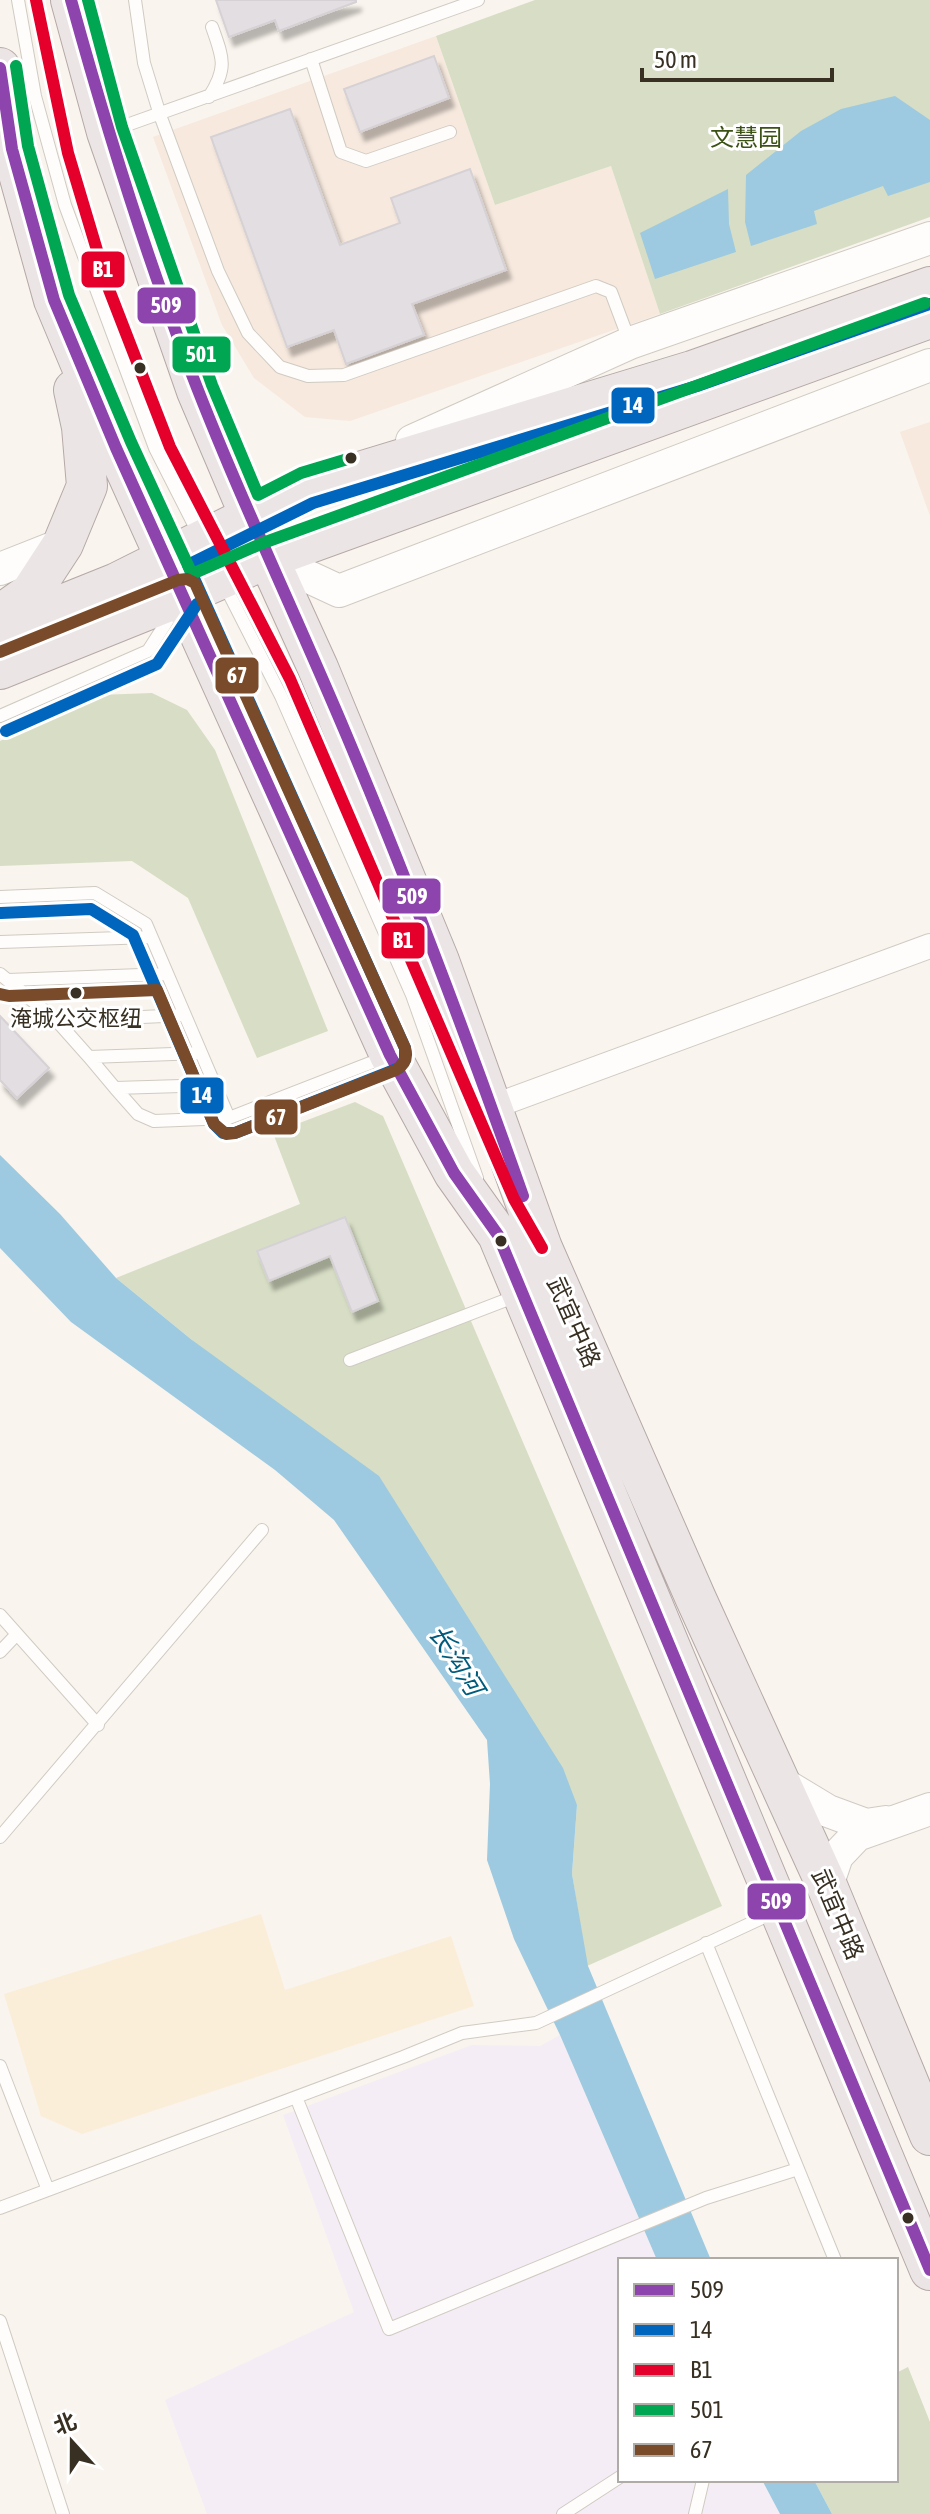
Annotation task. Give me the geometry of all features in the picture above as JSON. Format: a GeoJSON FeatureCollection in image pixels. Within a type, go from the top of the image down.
{"type":"FeatureCollection","features":[{"type":"Feature","properties":{"kind":"main road","name":"武宜中路"},"geometry":{"type":"LineString","coordinates":[[71,0],[107,132],[197,391],[222,530],[241,569],[318,668],[439,961],[542,1248],[827,1886],[930,2135]]}},
{"type":"Feature","properties":{"kind":"main road","name":"武宜中路"},"geometry":{"type":"LineString","coordinates":[[0,68],[12,149],[54,300],[116,448],[390,1055],[454,1173],[498,1235],[930,2270]]}},
{"type":"Feature","properties":{"kind":"main road"},"geometry":{"type":"LineString","coordinates":[[0,630],[117,583],[307,488],[692,371],[930,287]]}},
{"type":"Feature","properties":{"kind":"main road"},"geometry":{"type":"LineString","coordinates":[[0,615],[31,593],[63,544],[87,486],[82,427],[54,300]]}},
{"type":"Feature","properties":{"kind":"main road"},"geometry":{"type":"LineString","coordinates":[[0,669],[241,569],[930,318]]}},
{"type":"Feature","properties":{"kind":"street"},"geometry":{"type":"LineString","coordinates":[[307,488],[630,343],[930,238]]}},
{"type":"Feature","properties":{"kind":"street"},"geometry":{"type":"LineString","coordinates":[[241,569],[339,591],[930,365]]}},
{"type":"Feature","properties":{"kind":"street"},"geometry":{"type":"LineString","coordinates":[[0,569],[63,544]]}},
{"type":"Feature","properties":{"kind":"street"},"geometry":{"type":"LineString","coordinates":[[492,1107],[930,946]]}},
{"type":"Feature","properties":{"kind":"street"},"geometry":{"type":"LineString","coordinates":[[780,1782],[828,1811],[866,1825],[893,1821]]}},
{"type":"Feature","properties":{"kind":"street"},"geometry":{"type":"LineString","coordinates":[[827,1886],[837,1856],[857,1835],[930,1809]]}},
{"type":"Feature","properties":{"kind":"lane"},"geometry":{"type":"LineString","coordinates":[[18,0],[35,96],[65,205],[155,448],[222,530]]}},
{"type":"Feature","properties":{"kind":"lane"},"geometry":{"type":"LineString","coordinates":[[36,0],[39,27],[68,153],[108,287],[170,447],[222,530],[241,569],[514,1199],[542,1248]]}},
{"type":"Feature","properties":{"kind":"lane"},"geometry":{"type":"LineString","coordinates":[[135,0],[144,63],[218,271],[248,333],[280,367],[308,376],[344,375],[596,286],[611,292],[630,343]]}},
{"type":"Feature","properties":{"kind":"lane"},"geometry":{"type":"LineString","coordinates":[[107,132],[478,0]]}},
{"type":"Feature","properties":{"kind":"lane"},"geometry":{"type":"LineString","coordinates":[[209,97],[220,79],[224,61],[212,27]]}},
{"type":"Feature","properties":{"kind":"lane"},"geometry":{"type":"LineString","coordinates":[[311,59],[341,152],[366,161],[450,132]]}},
{"type":"Feature","properties":{"kind":"lane"},"geometry":{"type":"LineString","coordinates":[[241,569],[281,696],[412,995],[498,1235]]}},
{"type":"Feature","properties":{"kind":"lane"},"geometry":{"type":"LineString","coordinates":[[0,716],[148,651],[184,595]]}},
{"type":"Feature","properties":{"kind":"lane"},"geometry":{"type":"LineString","coordinates":[[0,897],[95,893],[146,924],[229,1118]]}},
{"type":"Feature","properties":{"kind":"lane"},"geometry":{"type":"LineString","coordinates":[[0,942],[151,937]]}},
{"type":"Feature","properties":{"kind":"lane"},"geometry":{"type":"LineString","coordinates":[[4,977],[167,974]]}},
{"type":"Feature","properties":{"kind":"lane"},"geometry":{"type":"LineString","coordinates":[[4,977],[57,1021],[138,1114],[154,1121],[229,1118],[390,1055]]}},
{"type":"Feature","properties":{"kind":"lane"},"geometry":{"type":"LineString","coordinates":[[57,1021],[185,1015]]}},
{"type":"Feature","properties":{"kind":"lane"},"geometry":{"type":"LineString","coordinates":[[89,1057],[201,1053]]}},
{"type":"Feature","properties":{"kind":"lane"},"geometry":{"type":"LineString","coordinates":[[115,1088],[214,1085]]}},
{"type":"Feature","properties":{"kind":"lane"},"geometry":{"type":"LineString","coordinates":[[350,1360],[523,1293]]}},
{"type":"Feature","properties":{"kind":"lane"},"geometry":{"type":"LineString","coordinates":[[0,1837],[262,1530]]}},
{"type":"Feature","properties":{"kind":"lane"},"geometry":{"type":"LineString","coordinates":[[0,1615],[98,1725]]}},
{"type":"Feature","properties":{"kind":"lane"},"geometry":{"type":"LineString","coordinates":[[0,1652],[17,1634]]}},
{"type":"Feature","properties":{"kind":"lane"},"geometry":{"type":"LineString","coordinates":[[0,2208],[462,2033],[536,2023],[779,1910]]}},
{"type":"Feature","properties":{"kind":"lane"},"geometry":{"type":"LineString","coordinates":[[706,1943],[834,2258]]}},
{"type":"Feature","properties":{"kind":"lane"},"geometry":{"type":"LineString","coordinates":[[0,2066],[48,2190]]}},
{"type":"Feature","properties":{"kind":"lane"},"geometry":{"type":"LineString","coordinates":[[296,2097],[389,2329],[706,2198],[798,2169]]}},
{"type":"Feature","properties":{"kind":"lane"},"geometry":{"type":"LineString","coordinates":[[0,2321],[63,2514]]}},
{"type":"Feature","properties":{"kind":"lane"},"geometry":{"type":"LineString","coordinates":[[563,2514],[618,2478]]}},
{"type":"Feature","properties":{"kind":"lane"},"geometry":{"type":"LineString","coordinates":[[695,2514],[703,2482]]}},
{"type":"Feature","properties":{"kind":"shaded area"},"geometry":{"type":"Polygon","coordinates":[[[436,36],[495,205],[611,166],[660,314],[350,421],[305,417],[254,378],[222,325],[153,137],[436,36]]]}},
{"type":"Feature","properties":{"kind":"shaded area"},"geometry":{"type":"Polygon","coordinates":[[[930,422],[930,516],[900,432],[930,422]]]}},
{"type":"Feature","properties":{"kind":"shaded area"},"geometry":{"type":"Polygon","coordinates":[[[261,1914],[285,1990],[451,1936],[474,2006],[82,2134],[41,2116],[4,1994],[261,1914]]]}},
{"type":"Feature","properties":{"kind":"shaded area"},"geometry":{"type":"Polygon","coordinates":[[[560,2035],[656,2258],[618,2258],[618,2482],[763,2482],[780,2514],[207,2514],[165,2400],[354,2312],[283,2115],[472,2045],[540,2046],[560,2035]]]}},
{"type":"Feature","properties":{"kind":"green space","name":"文慧园"},"geometry":{"type":"Polygon","coordinates":[[[535,0],[930,0],[930,217],[660,314],[611,166],[495,205],[436,36],[535,0]]]}},
{"type":"Feature","properties":{"kind":"green space"},"geometry":{"type":"Polygon","coordinates":[[[152,693],[187,710],[215,750],[328,1031],[257,1058],[188,898],[132,861],[0,866],[0,741],[99,695],[152,693]]]}},
{"type":"Feature","properties":{"kind":"green space"},"geometry":{"type":"Polygon","coordinates":[[[355,1102],[383,1116],[722,1906],[587,1966],[572,1874],[577,1805],[192,1340],[116,1278],[300,1204],[273,1133],[355,1102]]]}},
{"type":"Feature","properties":{"kind":"green space"},"geometry":{"type":"Polygon","coordinates":[[[908,2367],[930,2422],[930,2514],[832,2514],[815,2482],[898,2482],[898,2372],[908,2367]]]}},
{"type":"Feature","properties":{"kind":"water"},"geometry":{"type":"Polygon","coordinates":[[[895,96],[930,120],[930,182],[888,196],[883,186],[814,211],[817,224],[751,246],[745,222],[746,175],[801,131],[841,109],[895,96]]]}},
{"type":"Feature","properties":{"kind":"water"},"geometry":{"type":"Polygon","coordinates":[[[728,189],[729,224],[736,252],[655,279],[640,233],[728,189]]]}},
{"type":"Feature","properties":{"kind":"water","name":"长沟河"},"geometry":{"type":"Polygon","coordinates":[[[0,1155],[60,1214],[116,1278],[192,1340],[379,1476],[563,1768],[577,1805],[572,1874],[588,1966],[710,2258],[656,2258],[560,2035],[514,1939],[487,1860],[490,1784],[487,1740],[334,1520],[275,1470],[71,1322],[0,1248],[0,1155]]]}},
{"type":"Feature","properties":{"kind":"water"},"geometry":{"type":"Polygon","coordinates":[[[763,2482],[815,2482],[832,2514],[780,2514],[763,2482]]]}},
{"type":"Feature","properties":{"kind":"building"},"geometry":{"type":"Polygon","coordinates":[[[216,0],[356,2],[279,31],[275,20],[229,37],[216,0]]]}},
{"type":"Feature","properties":{"kind":"building"},"geometry":{"type":"Polygon","coordinates":[[[434,56],[449,98],[360,132],[344,89],[434,56]]]}},
{"type":"Feature","properties":{"kind":"building"},"geometry":{"type":"Polygon","coordinates":[[[290,109],[340,245],[400,223],[391,198],[470,169],[506,270],[412,304],[424,335],[346,364],[334,330],[287,347],[211,137],[290,109]]]}},
{"type":"Feature","properties":{"kind":"building"},"geometry":{"type":"Polygon","coordinates":[[[0,1016],[49,1068],[17,1098],[0,1080],[0,1016]]]}},
{"type":"Feature","properties":{"kind":"building"},"geometry":{"type":"Polygon","coordinates":[[[345,1217],[378,1301],[352,1312],[330,1256],[269,1281],[257,1251],[345,1217]]]}},
{"type":"Feature","properties":{"kind":"transit line","name":"B1"},"geometry":{"type":"LineString","coordinates":[[36,0],[68,153],[108,287],[170,447],[290,679],[514,1199],[542,1248]]}},
{"type":"Feature","properties":{"kind":"transit line","name":"509"},"geometry":{"type":"LineString","coordinates":[[71,0],[122,173],[180,343],[219,442],[393,848],[523,1196]]}},
{"type":"Feature","properties":{"kind":"transit line","name":"501"},"geometry":{"type":"LineString","coordinates":[[88,0],[122,127],[212,385],[258,495],[301,473],[351,458]]}},
{"type":"Feature","properties":{"kind":"transit line","name":"501"},"geometry":{"type":"LineString","coordinates":[[16,66],[28,146],[69,295],[131,442],[192,574],[263,543],[925,303]]}},
{"type":"Feature","properties":{"kind":"transit line","name":"509"},"geometry":{"type":"LineString","coordinates":[[0,68],[12,149],[54,300],[116,448],[390,1055],[454,1173],[498,1235],[930,2270]]}},
{"type":"Feature","properties":{"kind":"transit line","name":"14"},"geometry":{"type":"LineString","coordinates":[[1,913],[91,909],[133,935],[214,1124],[223,1133],[235,1133],[399,1068],[405,1060],[405,1048],[188,565],[313,503],[697,386],[930,304]]}},
{"type":"Feature","properties":{"kind":"transit line","name":"67"},"geometry":{"type":"LineString","coordinates":[[0,652],[178,580],[187,579],[195,583],[405,1048],[406,1058],[396,1070],[226,1134],[214,1124],[157,990],[0,994]]}},
{"type":"Feature","properties":{"kind":"transit line","name":"14"},"geometry":{"type":"LineString","coordinates":[[6,731],[157,664],[197,604]]}},
{"type":"Feature","properties":{"kind":"place","name":"淹城公交枢纽"},"geometry":{"type":"Point","coordinates":[76,993]}}]}
